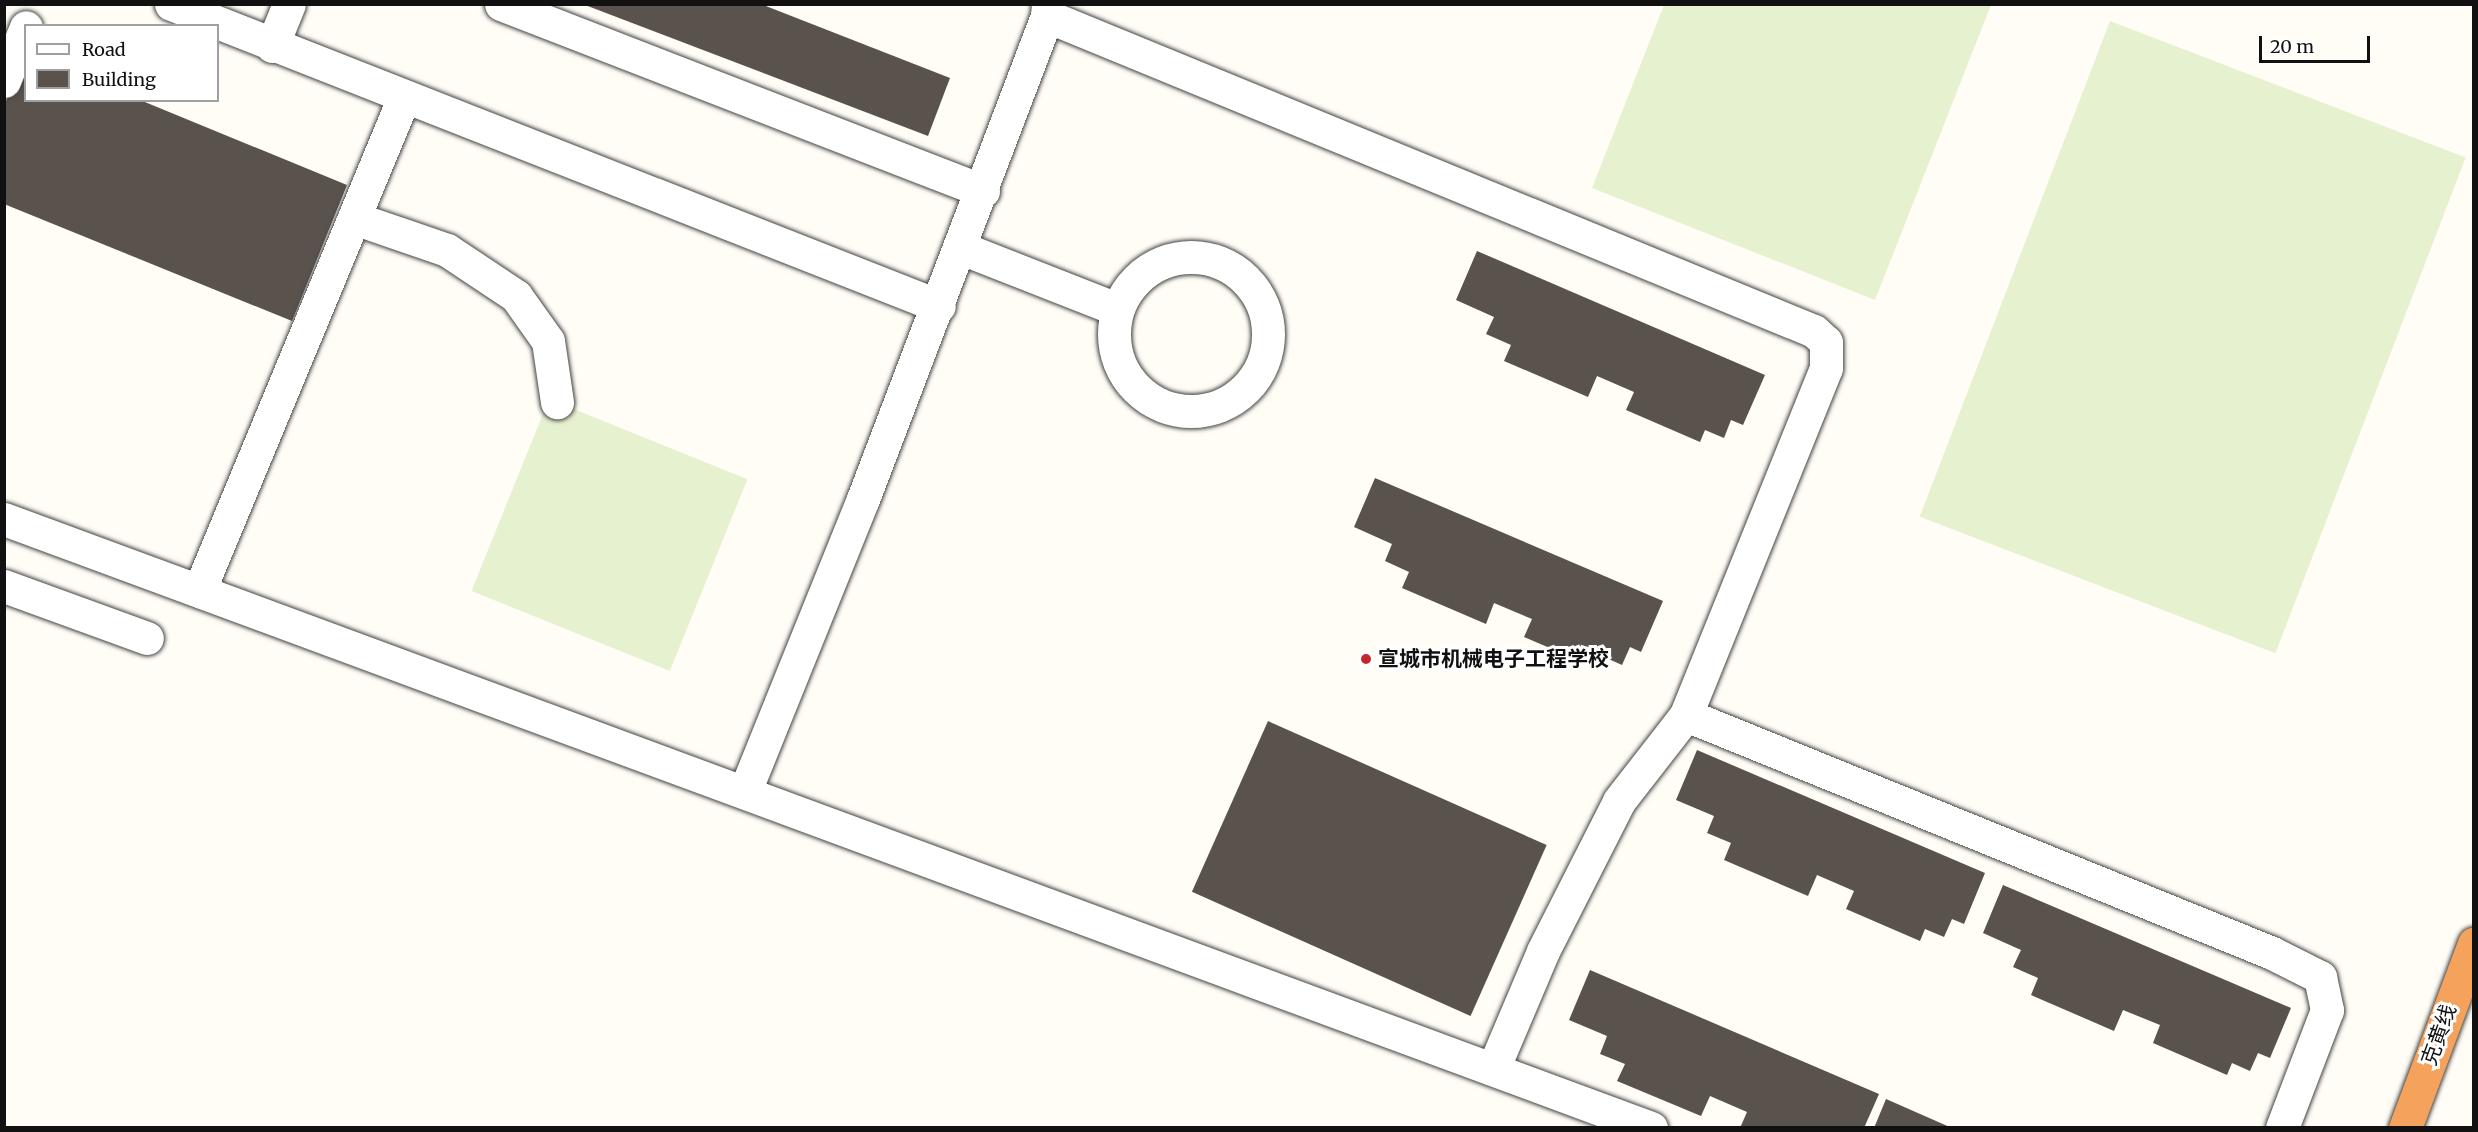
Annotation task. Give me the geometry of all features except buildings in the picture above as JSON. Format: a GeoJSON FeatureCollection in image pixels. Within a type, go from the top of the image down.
{"type":"FeatureCollection","features":[{"type":"Feature","properties":{"kind":"highway","name":"克黄线"},"geometry":{"type":"LineString","coordinates":[[2405,1128],[2474,943]]}},
{"type":"Feature","properties":{"kind":"street"},"geometry":{"type":"LineString","coordinates":[[27,24],[34,4]]}},
{"type":"Feature","properties":{"kind":"street"},"geometry":{"type":"LineString","coordinates":[[171,4],[404,98],[939,306]]}},
{"type":"Feature","properties":{"kind":"street"},"geometry":{"type":"LineString","coordinates":[[272,46],[289,4]]}},
{"type":"Feature","properties":{"kind":"street"},"geometry":{"type":"LineString","coordinates":[[501,4],[984,191]]}},
{"type":"Feature","properties":{"kind":"street"},"geometry":{"type":"LineString","coordinates":[[746,791],[984,191],[1048,10],[1814,331],[1826,342],[1826,368],[1686,715],[1619,801],[1543,951],[1493,1069]]}},
{"type":"Feature","properties":{"kind":"street"},"geometry":{"type":"LineString","coordinates":[[4,81],[24,31]]}},
{"type":"Feature","properties":{"kind":"street"},"geometry":{"type":"LineString","coordinates":[[199,591],[404,98]]}},
{"type":"Feature","properties":{"kind":"street"},"geometry":{"type":"LineString","coordinates":[[354,218],[447,250],[516,296],[548,341],[558,402]]}},
{"type":"Feature","properties":{"kind":"street"},"geometry":{"type":"LineString","coordinates":[[961,248],[1117,309]]}},
{"type":"Feature","properties":{"kind":"street"},"geometry":{"type":"LineString","coordinates":[[1198,258],[1229,268],[1243,278],[1259,297],[1267,321],[1268,346],[1260,370],[1245,390],[1231,400],[1200,411],[1175,410],[1151,401],[1131,384],[1118,361],[1113,335],[1117,309],[1130,286],[1150,269],[1173,259],[1198,258]]}},
{"type":"Feature","properties":{"kind":"street"},"geometry":{"type":"LineString","coordinates":[[4,519],[746,791],[1651,1128]]}},
{"type":"Feature","properties":{"kind":"street"},"geometry":{"type":"LineString","coordinates":[[4,586],[147,638]]}},
{"type":"Feature","properties":{"kind":"street"},"geometry":{"type":"LineString","coordinates":[[1686,715],[2272,953],[2320,977],[2327,1010],[2282,1128]]}},
{"type":"Feature","properties":{"kind":"green space"},"geometry":{"type":"Polygon","coordinates":[[[1664,5],[1991,5],[1875,300],[1592,188],[1664,5]]]}},
{"type":"Feature","properties":{"kind":"green space"},"geometry":{"type":"Polygon","coordinates":[[[2110,21],[2466,158],[2275,653],[1920,517],[2110,21]]]}},
{"type":"Feature","properties":{"kind":"green space"},"geometry":{"type":"Polygon","coordinates":[[[549,399],[747,479],[670,671],[471,591],[549,399]]]}},
{"type":"Feature","properties":{"kind":"place","name":"宣城市机械电子工程学校"},"geometry":{"type":"Point","coordinates":[1366,659]}}]}
